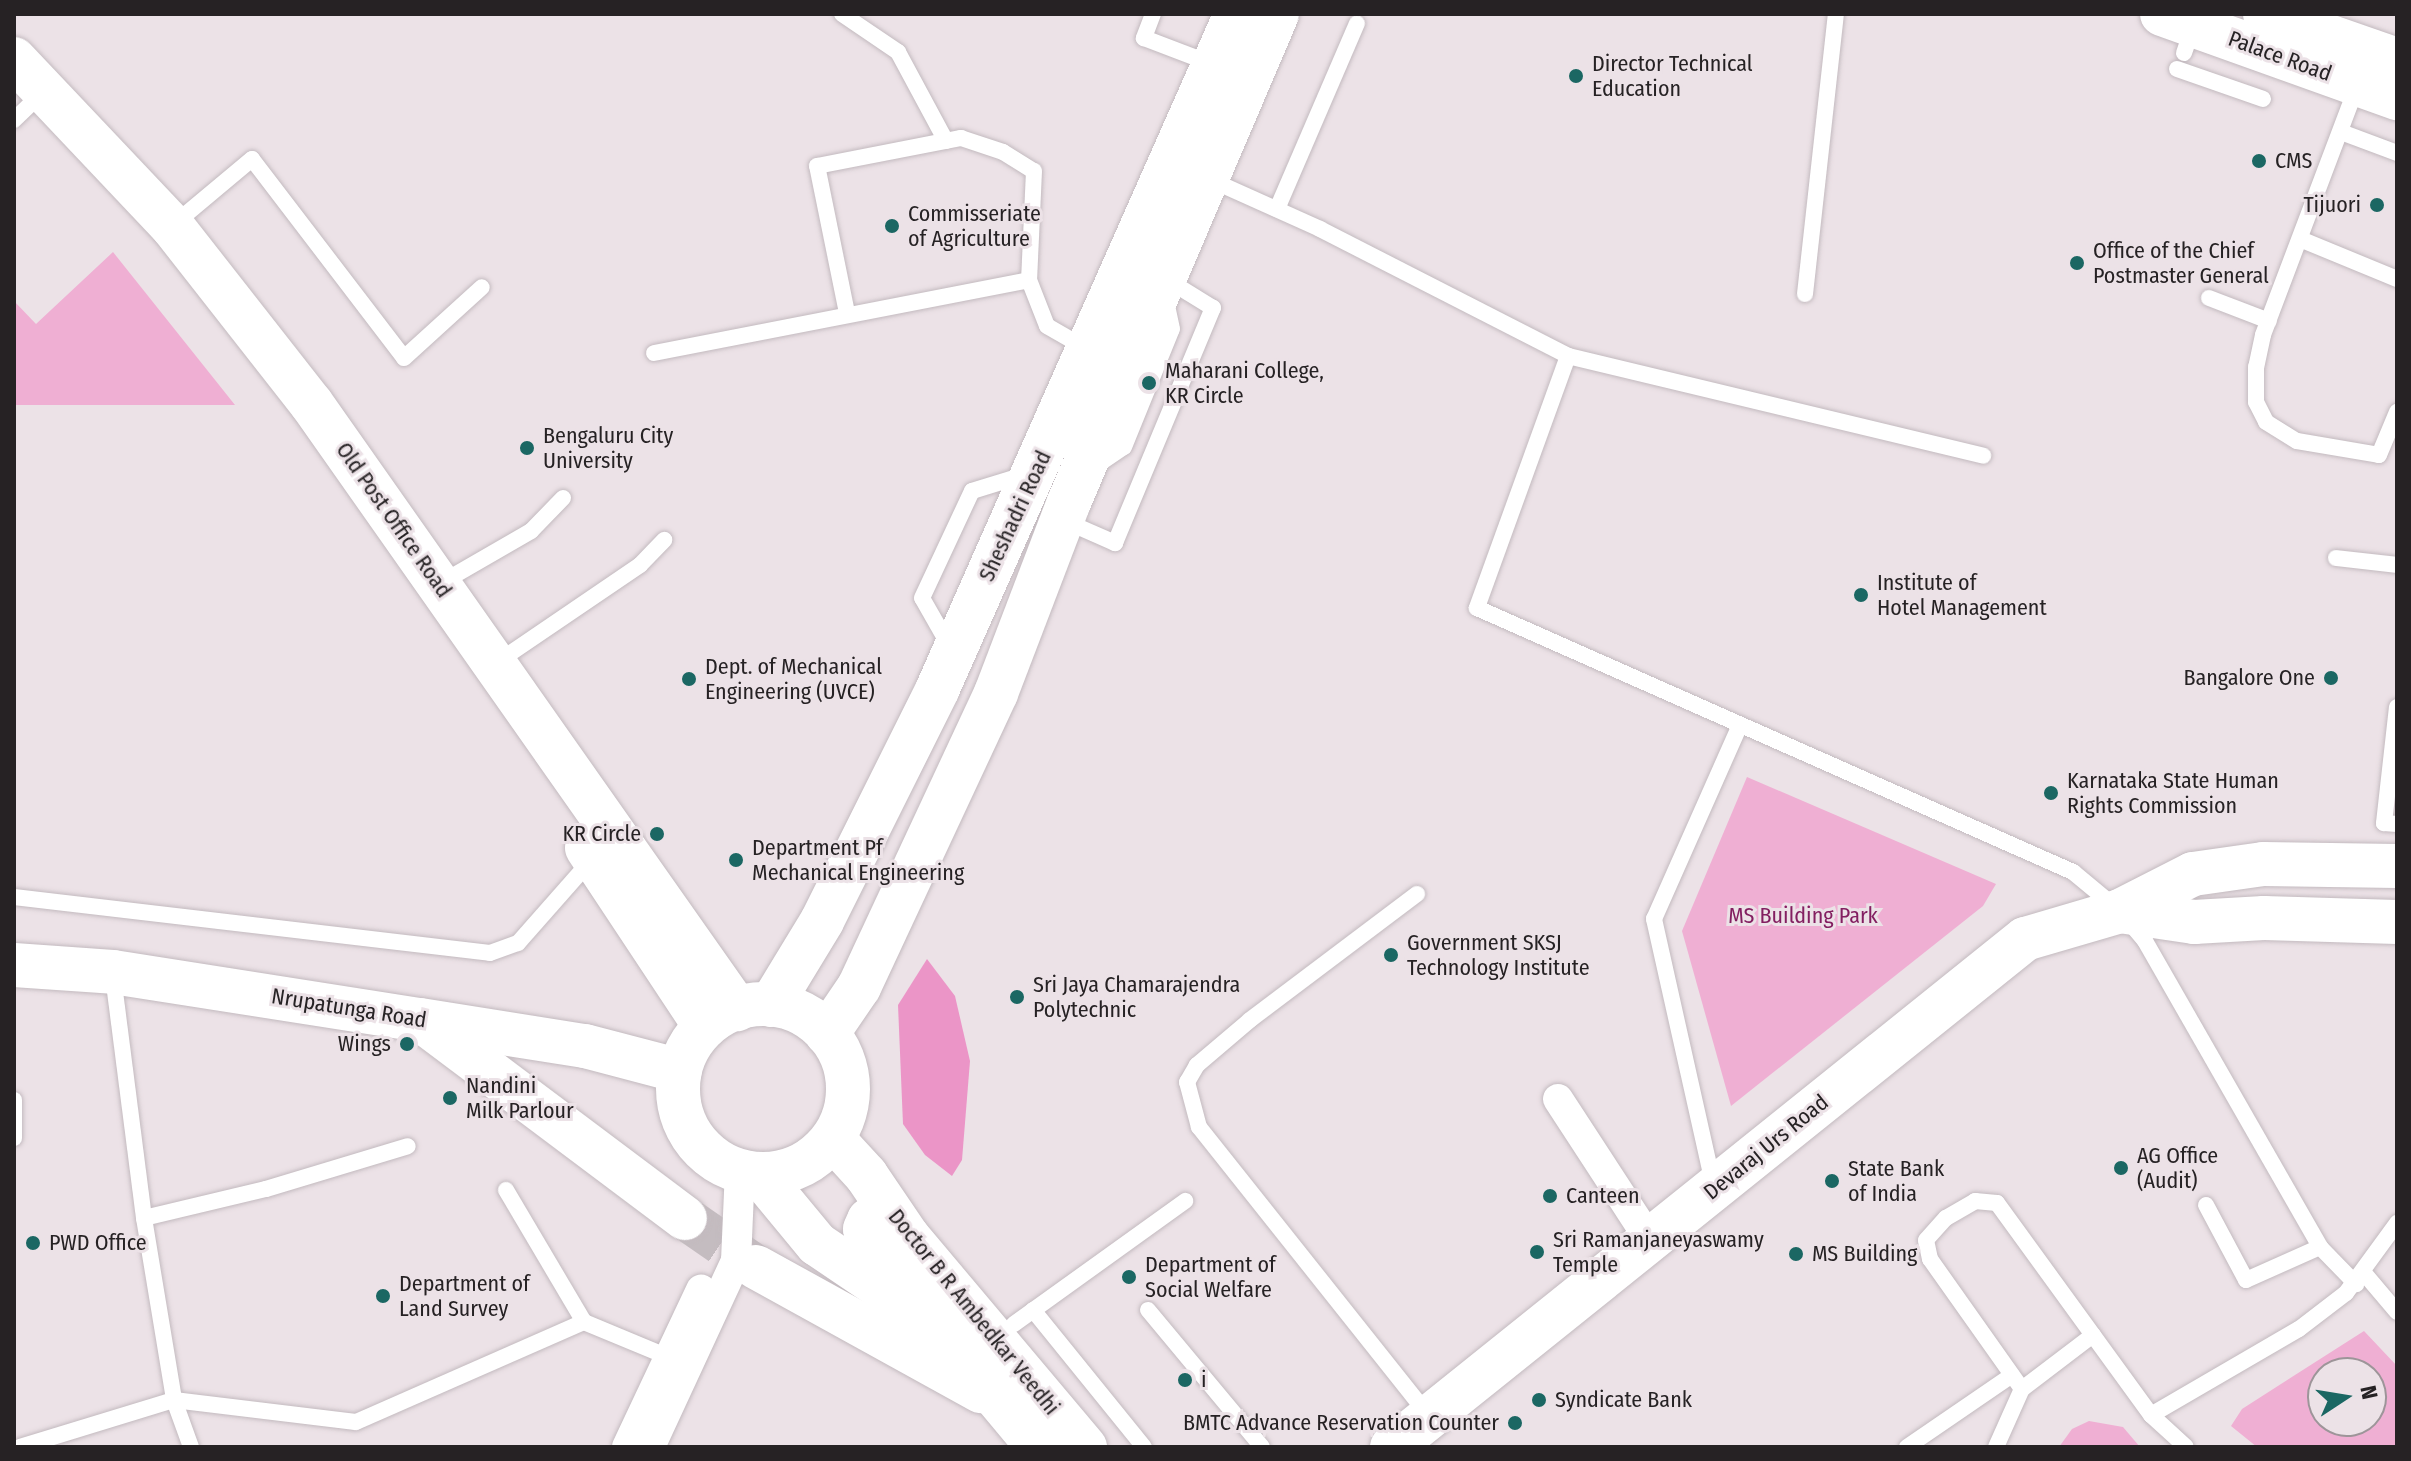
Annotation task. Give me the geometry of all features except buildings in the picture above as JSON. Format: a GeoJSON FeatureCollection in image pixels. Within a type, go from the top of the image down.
{"type":"FeatureCollection","features":[{"type":"Feature","properties":{"kind":"main road","name":"Sheshadri Road"},"geometry":{"type":"LineString","coordinates":[[738,1013],[822,921],[1036,472],[1236,14]]}},
{"type":"Feature","properties":{"kind":"main road","name":"Sheshadri Road"},"geometry":{"type":"LineString","coordinates":[[827,1034],[859,987],[996,693],[1080,475],[1277,14]]}},
{"type":"Feature","properties":{"kind":"main road","name":"Palace Road"},"geometry":{"type":"LineString","coordinates":[[2265,14],[2397,60]]}},
{"type":"Feature","properties":{"kind":"main road","name":"Palace Road"},"geometry":{"type":"LineString","coordinates":[[2185,27],[2377,91]]}},
{"type":"Feature","properties":{"kind":"main road","name":"Old Post Office Road"},"geometry":{"type":"LineString","coordinates":[[14,59],[25,102],[119,203],[233,341],[416,596],[593,857],[738,1013]]}},
{"type":"Feature","properties":{"kind":"main road","name":"Old Post Office Road"},"geometry":{"type":"LineString","coordinates":[[25,102],[172,226],[311,403],[738,1013]]}},
{"type":"Feature","properties":{"kind":"main road","name":"Devaraj Urs Road"},"geometry":{"type":"LineString","coordinates":[[1409,1437],[2025,939],[2120,911],[2193,874],[2263,864],[2397,866]]}},
{"type":"Feature","properties":{"kind":"main road","name":"Devaraj Urs Road"},"geometry":{"type":"LineString","coordinates":[[2120,911],[2194,922],[2264,918],[2397,922]]}},
{"type":"Feature","properties":{"kind":"main road","name":"Nrupatunga Road"},"geometry":{"type":"LineString","coordinates":[[14,965],[113,972],[585,1046],[680,1071]]}},
{"type":"Feature","properties":{"kind":"main road"},"geometry":{"type":"LineString","coordinates":[[738,1013],[807,1016],[827,1034],[841,1056],[848,1082],[845,1112],[833,1139],[812,1159],[785,1172],[750,1172],[703,1150],[686,1126],[678,1097],[680,1071],[738,1013]]}},
{"type":"Feature","properties":{"kind":"main road"},"geometry":{"type":"LineString","coordinates":[[420,1020],[685,1218]]}},
{"type":"Feature","properties":{"kind":"main road","name":"Doctor B R Ambedkar Veedhi"},"geometry":{"type":"LineString","coordinates":[[833,1139],[866,1175],[908,1237],[1085,1447]]}},
{"type":"Feature","properties":{"kind":"main road","name":"Doctor B R Ambedkar Veedhi"},"geometry":{"type":"LineString","coordinates":[[750,1172],[817,1244],[913,1309],[1002,1400],[1038,1447]]}},
{"type":"Feature","properties":{"kind":"main road"},"geometry":{"type":"LineString","coordinates":[[908,1237],[887,1222],[869,1220],[865,1229],[913,1309]]}},
{"type":"Feature","properties":{"kind":"main road"},"geometry":{"type":"LineString","coordinates":[[745,1256],[949,1377],[1002,1400]]}},
{"type":"Feature","properties":{"kind":"street"},"geometry":{"type":"LineString","coordinates":[[1558,1099],[1650,1240]]}},
{"type":"Feature","properties":{"kind":"street"},"geometry":{"type":"LineString","coordinates":[[745,1256],[750,1172]]}},
{"type":"Feature","properties":{"kind":"street"},"geometry":{"type":"LineString","coordinates":[[627,1447],[721,1251],[745,1256]]}},
{"type":"Feature","properties":{"kind":"street"},"geometry":{"type":"LineString","coordinates":[[650,1447],[736,1261],[745,1256]]}},
{"type":"Feature","properties":{"kind":"lane"},"geometry":{"type":"LineString","coordinates":[[842,14],[898,52],[946,141]]}},
{"type":"Feature","properties":{"kind":"lane"},"geometry":{"type":"LineString","coordinates":[[1153,14],[1144,38],[1215,65]]}},
{"type":"Feature","properties":{"kind":"lane"},"geometry":{"type":"LineString","coordinates":[[1805,294],[1836,14]]}},
{"type":"Feature","properties":{"kind":"lane"},"geometry":{"type":"LineString","coordinates":[[1277,209],[1357,23]]}},
{"type":"Feature","properties":{"kind":"lane"},"geometry":{"type":"LineString","coordinates":[[2177,69],[2263,99]]}},
{"type":"Feature","properties":{"kind":"lane"},"geometry":{"type":"LineString","coordinates":[[2377,91],[2341,132],[2269,321],[2256,367],[2256,402],[2266,422],[2297,441],[2379,455],[2397,412]]}},
{"type":"Feature","properties":{"kind":"lane"},"geometry":{"type":"LineString","coordinates":[[2341,132],[2397,153]]}},
{"type":"Feature","properties":{"kind":"lane"},"geometry":{"type":"LineString","coordinates":[[847,313],[817,166],[961,138],[1003,152],[1034,171],[1029,280],[1047,326],[1088,350]]}},
{"type":"Feature","properties":{"kind":"lane"},"geometry":{"type":"LineString","coordinates":[[172,226],[252,159],[404,358],[482,287]]}},
{"type":"Feature","properties":{"kind":"lane"},"geometry":{"type":"LineString","coordinates":[[1207,178],[1277,209],[1568,356],[1983,456]]}},
{"type":"Feature","properties":{"kind":"lane"},"geometry":{"type":"LineString","coordinates":[[2300,239],[2397,279]]}},
{"type":"Feature","properties":{"kind":"lane"},"geometry":{"type":"LineString","coordinates":[[654,353],[1029,280]]}},
{"type":"Feature","properties":{"kind":"lane"},"geometry":{"type":"LineString","coordinates":[[1062,520],[1115,543],[1213,308],[1164,281]]}},
{"type":"Feature","properties":{"kind":"lane"},"geometry":{"type":"LineString","coordinates":[[2209,298],[2269,321]]}},
{"type":"Feature","properties":{"kind":"lane"},"geometry":{"type":"LineString","coordinates":[[1568,356],[1477,608],[2073,872],[2120,911],[2153,953],[2320,1247],[2397,1312]]}},
{"type":"Feature","properties":{"kind":"lane"},"geometry":{"type":"LineString","coordinates":[[439,584],[531,531],[563,498]]}},
{"type":"Feature","properties":{"kind":"lane"},"geometry":{"type":"LineString","coordinates":[[495,664],[640,565],[664,540]]}},
{"type":"Feature","properties":{"kind":"lane"},"geometry":{"type":"LineString","coordinates":[[2336,558],[2397,565]]}},
{"type":"Feature","properties":{"kind":"lane"},"geometry":{"type":"LineString","coordinates":[[2397,707],[2384,823],[2397,824]]}},
{"type":"Feature","properties":{"kind":"lane"},"geometry":{"type":"LineString","coordinates":[[1714,1189],[1654,919],[1740,725]]}},
{"type":"Feature","properties":{"kind":"lane"},"geometry":{"type":"LineString","coordinates":[[14,897],[490,953],[518,943],[593,857]]}},
{"type":"Feature","properties":{"kind":"lane"},"geometry":{"type":"LineString","coordinates":[[1409,1437],[1199,1127],[1187,1082],[1197,1065],[1250,1020],[1417,894]]}},
{"type":"Feature","properties":{"kind":"lane"},"geometry":{"type":"LineString","coordinates":[[113,972],[144,1218],[174,1400],[191,1447]]}},
{"type":"Feature","properties":{"kind":"lane"},"geometry":{"type":"LineString","coordinates":[[14,1100],[14,1138]]}},
{"type":"Feature","properties":{"kind":"lane"},"geometry":{"type":"LineString","coordinates":[[144,1218],[266,1189],[408,1146]]}},
{"type":"Feature","properties":{"kind":"lane"},"geometry":{"type":"LineString","coordinates":[[506,1190],[584,1322],[668,1357]]}},
{"type":"Feature","properties":{"kind":"lane"},"geometry":{"type":"LineString","coordinates":[[1014,1324],[1185,1201]]}},
{"type":"Feature","properties":{"kind":"lane"},"geometry":{"type":"LineString","coordinates":[[2017,1382],[1930,1259],[1926,1240],[1946,1218],[1975,1201],[1997,1203],[2151,1415],[2186,1447]]}},
{"type":"Feature","properties":{"kind":"lane"},"geometry":{"type":"LineString","coordinates":[[2206,1205],[2246,1280],[2320,1247]]}},
{"type":"Feature","properties":{"kind":"lane"},"geometry":{"type":"LineString","coordinates":[[2151,1415],[2299,1329],[2360,1278],[2397,1223]]}},
{"type":"Feature","properties":{"kind":"lane"},"geometry":{"type":"LineString","coordinates":[[1033,1310],[1144,1447]]}},
{"type":"Feature","properties":{"kind":"lane"},"geometry":{"type":"LineString","coordinates":[[1148,1310],[1262,1447]]}},
{"type":"Feature","properties":{"kind":"lane"},"geometry":{"type":"LineString","coordinates":[[20,1447],[174,1400],[356,1422],[584,1322]]}},
{"type":"Feature","properties":{"kind":"lane"},"geometry":{"type":"LineString","coordinates":[[1907,1447],[2093,1335]]}},
{"type":"Feature","properties":{"kind":"lane"},"geometry":{"type":"LineString","coordinates":[[1996,1447],[2017,1382]]}},
{"type":"Feature","properties":{"kind":"green space"},"geometry":{"type":"Polygon","coordinates":[[[113,252],[235,405],[14,405],[14,301],[36,324],[113,252]]]}},
{"type":"Feature","properties":{"kind":"green space","name":"MS Building Park"},"geometry":{"type":"Polygon","coordinates":[[[1747,777],[1996,884],[1983,906],[1731,1106],[1682,931],[1747,777]]]}},
{"type":"Feature","properties":{"kind":"green space"},"geometry":{"type":"Polygon","coordinates":[[[2364,1331],[2397,1366],[2397,1447],[2257,1447],[2231,1426],[2242,1409],[2307,1367],[2307,1437],[2387,1437],[2387,1357],[2323,1357],[2364,1331]]]}},
{"type":"Feature","properties":{"kind":"green space"},"geometry":{"type":"Polygon","coordinates":[[[2089,1421],[2123,1427],[2140,1447],[2059,1447],[2072,1429],[2089,1421]]]}},
{"type":"Feature","properties":{"kind":"shaded area"},"geometry":{"type":"Polygon","coordinates":[[[927,959],[955,996],[970,1061],[962,1160],[952,1176],[925,1155],[903,1124],[898,1005],[927,959]]]}},
{"type":"Feature","properties":{"kind":"tunnel"},"geometry":{"type":"LineString","coordinates":[[685,1218],[756,1267]]}},
{"type":"Feature","properties":{"kind":"place","name":"Director Technical Education"},"geometry":{"type":"Point","coordinates":[1576,76]}},
{"type":"Feature","properties":{"kind":"place","name":"CMS"},"geometry":{"type":"Point","coordinates":[2259,161]}},
{"type":"Feature","properties":{"kind":"place","name":"Tijuori"},"geometry":{"type":"Point","coordinates":[2377,205]}},
{"type":"Feature","properties":{"kind":"place","name":"Commisseriate of Agriculture"},"geometry":{"type":"Point","coordinates":[892,226]}},
{"type":"Feature","properties":{"kind":"place","name":"Office of the Chief Postmaster General"},"geometry":{"type":"Point","coordinates":[2077,263]}},
{"type":"Feature","properties":{"kind":"place","name":"Maharani College, KR Circle"},"geometry":{"type":"Point","coordinates":[1149,383]}},
{"type":"Feature","properties":{"kind":"place","name":"Bengaluru City University"},"geometry":{"type":"Point","coordinates":[527,448]}},
{"type":"Feature","properties":{"kind":"place","name":"Institute of Hotel Management"},"geometry":{"type":"Point","coordinates":[1861,595]}},
{"type":"Feature","properties":{"kind":"place","name":"Bangalore One"},"geometry":{"type":"Point","coordinates":[2331,678]}},
{"type":"Feature","properties":{"kind":"place","name":"Dept. of Mechanical Engineering (UVCE)"},"geometry":{"type":"Point","coordinates":[689,679]}},
{"type":"Feature","properties":{"kind":"place","name":"Karnataka State Human Rights Commission"},"geometry":{"type":"Point","coordinates":[2051,793]}},
{"type":"Feature","properties":{"kind":"place","name":"KR Circle"},"geometry":{"type":"Point","coordinates":[657,834]}},
{"type":"Feature","properties":{"kind":"place","name":"Department Pf Mechanical Engineering"},"geometry":{"type":"Point","coordinates":[736,860]}},
{"type":"Feature","properties":{"kind":"place","name":"Government SKSJ Technology Institute"},"geometry":{"type":"Point","coordinates":[1391,955]}},
{"type":"Feature","properties":{"kind":"place","name":"Sri Jaya Chamarajendra Polytechnic"},"geometry":{"type":"Point","coordinates":[1017,997]}},
{"type":"Feature","properties":{"kind":"place","name":"Wings"},"geometry":{"type":"Point","coordinates":[407,1044]}},
{"type":"Feature","properties":{"kind":"place","name":"Nandini Milk Parlour"},"geometry":{"type":"Point","coordinates":[450,1098]}},
{"type":"Feature","properties":{"kind":"place","name":"AG Office (Audit)"},"geometry":{"type":"Point","coordinates":[2121,1168]}},
{"type":"Feature","properties":{"kind":"place","name":"State Bank of India"},"geometry":{"type":"Point","coordinates":[1832,1181]}},
{"type":"Feature","properties":{"kind":"place","name":"Canteen"},"geometry":{"type":"Point","coordinates":[1550,1196]}},
{"type":"Feature","properties":{"kind":"place","name":"PWD Office"},"geometry":{"type":"Point","coordinates":[33,1243]}},
{"type":"Feature","properties":{"kind":"place","name":"Sri Ramanjaneyaswamy Temple"},"geometry":{"type":"Point","coordinates":[1537,1252]}},
{"type":"Feature","properties":{"kind":"place","name":"MS Building"},"geometry":{"type":"Point","coordinates":[1796,1254]}},
{"type":"Feature","properties":{"kind":"place","name":"Department of Social Welfare"},"geometry":{"type":"Point","coordinates":[1129,1277]}},
{"type":"Feature","properties":{"kind":"place","name":"Department of Land Survey"},"geometry":{"type":"Point","coordinates":[383,1296]}},
{"type":"Feature","properties":{"kind":"place","name":"i"},"geometry":{"type":"Point","coordinates":[1185,1380]}},
{"type":"Feature","properties":{"kind":"place","name":"Syndicate Bank"},"geometry":{"type":"Point","coordinates":[1539,1400]}},
{"type":"Feature","properties":{"kind":"place","name":"BMTC Advance Reservation Counter"},"geometry":{"type":"Point","coordinates":[1515,1423]}}]}
